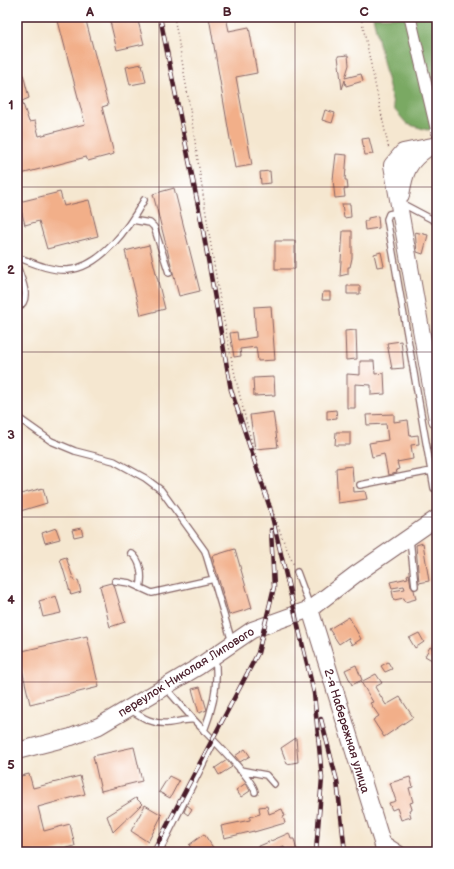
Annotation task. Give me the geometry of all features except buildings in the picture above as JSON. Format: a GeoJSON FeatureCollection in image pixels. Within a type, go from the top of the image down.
{"type":"FeatureCollection","features":[{"type":"Feature","properties":{"kind":"street"},"geometry":{"type":"LineString","coordinates":[[410,17],[437,132]]}},
{"type":"Feature","properties":{"kind":"street"},"geometry":{"type":"LineString","coordinates":[[433,147],[404,152],[392,165],[437,420]]}},
{"type":"Feature","properties":{"kind":"street"},"geometry":{"type":"LineString","coordinates":[[400,207],[405,174],[414,158],[433,147]]}},
{"type":"Feature","properties":{"kind":"street","name":"переулок Николая Липового"},"geometry":{"type":"LineString","coordinates":[[17,751],[71,737],[99,726],[165,687],[214,656],[232,642],[259,627],[310,609],[356,574],[437,518]]}},
{"type":"Feature","properties":{"kind":"street","name":"2-я Набережная улица"},"geometry":{"type":"LineString","coordinates":[[310,609],[382,845]]}},
{"type":"Feature","properties":{"kind":"street"},"geometry":{"type":"LineString","coordinates":[[382,845],[400,852]]}},
{"type":"Feature","properties":{"kind":"lane"},"geometry":{"type":"LineString","coordinates":[[17,257],[56,270],[79,268],[89,264],[104,252],[125,231],[144,200]]}},
{"type":"Feature","properties":{"kind":"lane"},"geometry":{"type":"LineString","coordinates":[[434,488],[387,219],[389,214],[400,207],[437,222]]}},
{"type":"Feature","properties":{"kind":"lane"},"geometry":{"type":"LineString","coordinates":[[132,220],[150,223],[154,227],[169,273]]}},
{"type":"Feature","properties":{"kind":"lane"},"geometry":{"type":"LineString","coordinates":[[17,266],[26,296],[24,303],[17,308]]}},
{"type":"Feature","properties":{"kind":"lane"},"geometry":{"type":"LineString","coordinates":[[17,417],[51,441],[75,451],[114,461],[145,478],[161,490],[203,546],[232,642]]}},
{"type":"Feature","properties":{"kind":"lane"},"geometry":{"type":"LineString","coordinates":[[360,485],[431,471]]}},
{"type":"Feature","properties":{"kind":"lane"},"geometry":{"type":"LineString","coordinates":[[410,537],[415,586]]}},
{"type":"Feature","properties":{"kind":"lane"},"geometry":{"type":"LineString","coordinates":[[131,553],[137,560],[139,567],[141,581],[140,588]]}},
{"type":"Feature","properties":{"kind":"lane"},"geometry":{"type":"LineString","coordinates":[[297,572],[310,609]]}},
{"type":"Feature","properties":{"kind":"lane"},"geometry":{"type":"LineString","coordinates":[[115,581],[130,583],[152,593],[214,579]]}},
{"type":"Feature","properties":{"kind":"lane"},"geometry":{"type":"LineString","coordinates":[[204,731],[214,696],[216,671],[214,656]]}},
{"type":"Feature","properties":{"kind":"lane"},"geometry":{"type":"LineString","coordinates":[[165,687],[240,770],[253,786],[254,792]]}},
{"type":"Feature","properties":{"kind":"lane"},"geometry":{"type":"LineString","coordinates":[[129,708],[143,718],[155,723],[162,724],[194,720]]}},
{"type":"Feature","properties":{"kind":"lane"},"geometry":{"type":"LineString","coordinates":[[159,852],[214,742]]}},
{"type":"Feature","properties":{"kind":"lane"},"geometry":{"type":"LineString","coordinates":[[240,770],[266,775],[274,784]]}},
{"type":"Feature","properties":{"kind":"path"},"geometry":{"type":"LineString","coordinates":[[174,17],[187,83],[212,258],[231,362],[252,445],[282,540],[297,572]]}},
{"type":"Feature","properties":{"kind":"path"},"geometry":{"type":"LineString","coordinates":[[361,17],[392,165]]}},
{"type":"Feature","properties":{"kind":"green space"},"geometry":{"type":"Polygon","coordinates":[[[373,17],[437,17],[437,128],[427,130],[407,124],[394,109],[373,17]]]}},
{"type":"Feature","properties":{"kind":"railway"},"geometry":{"type":"LineString","coordinates":[[160,17],[202,225],[231,390],[270,508],[314,693],[322,778],[316,852]]}},
{"type":"Feature","properties":{"kind":"railway"},"geometry":{"type":"LineString","coordinates":[[153,852],[258,653],[274,587],[271,530]]}},
{"type":"Feature","properties":{"kind":"railway"},"geometry":{"type":"LineString","coordinates":[[321,719],[337,781],[345,852]]}}]}
